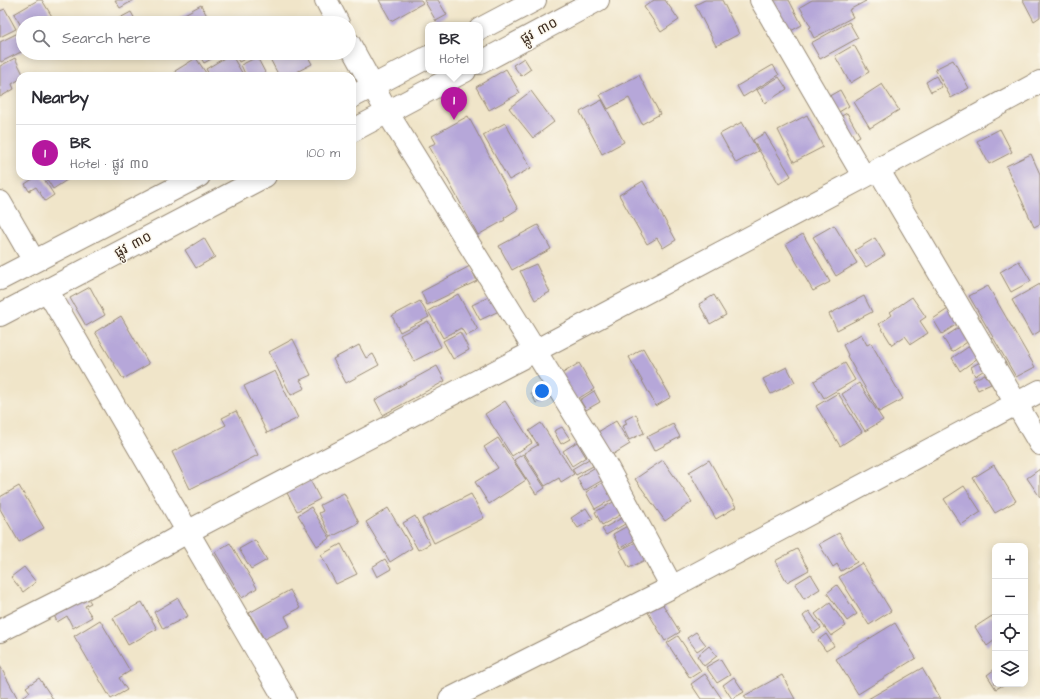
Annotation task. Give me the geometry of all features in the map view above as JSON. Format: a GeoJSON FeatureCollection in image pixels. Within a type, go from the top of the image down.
{"type":"FeatureCollection","features":[{"type":"Feature","properties":{"kind":"street"},"geometry":{"type":"LineString","coordinates":[[326,0],[334,16]]}},
{"type":"Feature","properties":{"kind":"street","name":"ផ្លូវ ៣០"},"geometry":{"type":"LineString","coordinates":[[483,27],[535,0]]}},
{"type":"Feature","properties":{"kind":"street","name":"ផ្លូវ ៣០"},"geometry":{"type":"LineString","coordinates":[[483,61],[598,0]]}},
{"type":"Feature","properties":{"kind":"street"},"geometry":{"type":"LineString","coordinates":[[761,0],[1040,444]]}},
{"type":"Feature","properties":{"kind":"street"},"geometry":{"type":"LineString","coordinates":[[356,56],[387,112],[606,465],[672,587]]}},
{"type":"Feature","properties":{"kind":"street"},"geometry":{"type":"LineString","coordinates":[[356,95],[425,59]]}},
{"type":"Feature","properties":{"kind":"street"},"geometry":{"type":"LineString","coordinates":[[356,129],[459,74]]}},
{"type":"Feature","properties":{"kind":"street"},"geometry":{"type":"LineString","coordinates":[[0,631],[109,576],[188,531],[535,351],[1040,82]]}},
{"type":"Feature","properties":{"kind":"street"},"geometry":{"type":"LineString","coordinates":[[0,279],[191,180]]}},
{"type":"Feature","properties":{"kind":"street","name":"ផ្លូវ ៣០"},"geometry":{"type":"LineString","coordinates":[[0,315],[257,180]]}},
{"type":"Feature","properties":{"kind":"street"},"geometry":{"type":"LineString","coordinates":[[0,202],[34,261]]}},
{"type":"Feature","properties":{"kind":"street"},"geometry":{"type":"LineString","coordinates":[[47,290],[286,699]]}},
{"type":"Feature","properties":{"kind":"street"},"geometry":{"type":"LineString","coordinates":[[450,699],[672,587],[1040,391]]}},
{"type":"Feature","properties":{"kind":"building"},"geometry":{"type":"Polygon","coordinates":[[[38,0],[42,0],[52,16],[16,16],[16,17],[14,14],[38,0]]]}},
{"type":"Feature","properties":{"kind":"building"},"geometry":{"type":"Polygon","coordinates":[[[115,0],[134,0],[120,8],[115,0]]]}},
{"type":"Feature","properties":{"kind":"building"},"geometry":{"type":"Polygon","coordinates":[[[379,0],[421,0],[423,3],[391,21],[379,0]]]}},
{"type":"Feature","properties":{"kind":"building"},"geometry":{"type":"Polygon","coordinates":[[[424,0],[438,0],[447,15],[436,21],[424,0]]]}},
{"type":"Feature","properties":{"kind":"building"},"geometry":{"type":"Polygon","coordinates":[[[654,0],[665,0],[679,20],[661,32],[644,7],[654,0]]]}},
{"type":"Feature","properties":{"kind":"building"},"geometry":{"type":"Polygon","coordinates":[[[705,0],[722,0],[739,34],[716,46],[695,5],[705,0]]]}},
{"type":"Feature","properties":{"kind":"building"},"geometry":{"type":"Polygon","coordinates":[[[767,0],[789,0],[802,25],[785,34],[767,0]]]}},
{"type":"Feature","properties":{"kind":"building"},"geometry":{"type":"Polygon","coordinates":[[[812,0],[866,1],[849,10],[853,17],[814,38],[809,28],[811,27],[800,7],[812,0]]]}},
{"type":"Feature","properties":{"kind":"building"},"geometry":{"type":"Polygon","coordinates":[[[1023,0],[1040,0],[1040,17],[1034,21],[1023,0]]]}},
{"type":"Feature","properties":{"kind":"building"},"geometry":{"type":"Polygon","coordinates":[[[201,5],[207,16],[181,16],[201,5]]]}},
{"type":"Feature","properties":{"kind":"building"},"geometry":{"type":"Polygon","coordinates":[[[5,9],[16,29],[0,37],[0,11],[5,9]]]}},
{"type":"Feature","properties":{"kind":"building"},"geometry":{"type":"Polygon","coordinates":[[[131,12],[133,16],[124,16],[131,12]]]}},
{"type":"Feature","properties":{"kind":"building"},"geometry":{"type":"Polygon","coordinates":[[[849,22],[858,38],[820,59],[811,43],[849,22]]]}},
{"type":"Feature","properties":{"kind":"building"},"geometry":{"type":"Polygon","coordinates":[[[16,34],[16,54],[1,62],[0,42],[16,34]]]}},
{"type":"Feature","properties":{"kind":"building"},"geometry":{"type":"Polygon","coordinates":[[[854,45],[869,72],[850,83],[835,56],[854,45]]]}},
{"type":"Feature","properties":{"kind":"building"},"geometry":{"type":"Polygon","coordinates":[[[15,58],[22,72],[16,72],[16,82],[12,84],[14,89],[0,97],[0,66],[15,58]]]}},
{"type":"Feature","properties":{"kind":"building"},"geometry":{"type":"Polygon","coordinates":[[[524,58],[531,69],[521,76],[513,65],[524,58]]]}},
{"type":"Feature","properties":{"kind":"building"},"geometry":{"type":"Polygon","coordinates":[[[193,60],[197,60],[205,72],[176,72],[193,60]]]}},
{"type":"Feature","properties":{"kind":"building"},"geometry":{"type":"Polygon","coordinates":[[[202,60],[209,60],[204,63],[202,60]]]}},
{"type":"Feature","properties":{"kind":"building"},"geometry":{"type":"Polygon","coordinates":[[[221,60],[235,60],[242,72],[208,72],[206,69],[221,60]]]}},
{"type":"Feature","properties":{"kind":"building"},"geometry":{"type":"Polygon","coordinates":[[[251,60],[259,60],[265,72],[244,72],[241,65],[251,60]]]}},
{"type":"Feature","properties":{"kind":"building"},"geometry":{"type":"Polygon","coordinates":[[[271,60],[310,60],[312,64],[297,72],[277,72],[271,60]]]}},
{"type":"Feature","properties":{"kind":"building"},"geometry":{"type":"Polygon","coordinates":[[[953,60],[969,88],[951,98],[935,69],[953,60]]]}},
{"type":"Feature","properties":{"kind":"building"},"geometry":{"type":"Polygon","coordinates":[[[773,65],[779,75],[743,97],[737,86],[773,65]]]}},
{"type":"Feature","properties":{"kind":"building"},"geometry":{"type":"Polygon","coordinates":[[[506,69],[520,93],[489,110],[476,87],[506,69]]]}},
{"type":"Feature","properties":{"kind":"building"},"geometry":{"type":"Polygon","coordinates":[[[639,75],[660,114],[642,124],[629,98],[608,109],[600,95],[639,75]]]}},
{"type":"Feature","properties":{"kind":"building"},"geometry":{"type":"Polygon","coordinates":[[[936,76],[942,87],[931,92],[926,82],[936,76]]]}},
{"type":"Feature","properties":{"kind":"building"},"geometry":{"type":"Polygon","coordinates":[[[779,77],[787,89],[765,103],[757,90],[779,77]]]}},
{"type":"Feature","properties":{"kind":"building"},"geometry":{"type":"Polygon","coordinates":[[[882,84],[899,110],[870,128],[854,102],[882,84]]]}},
{"type":"Feature","properties":{"kind":"building"},"geometry":{"type":"Polygon","coordinates":[[[840,90],[849,106],[834,115],[824,99],[840,90]]]}},
{"type":"Feature","properties":{"kind":"building"},"geometry":{"type":"Polygon","coordinates":[[[531,91],[554,122],[533,138],[509,108],[531,91]]]}},
{"type":"Feature","properties":{"kind":"building"},"geometry":{"type":"Polygon","coordinates":[[[602,100],[624,142],[602,154],[580,112],[602,100]]]}},
{"type":"Feature","properties":{"kind":"building"},"geometry":{"type":"Polygon","coordinates":[[[847,113],[860,136],[848,143],[834,120],[847,113]]]}},
{"type":"Feature","properties":{"kind":"building"},"geometry":{"type":"Polygon","coordinates":[[[807,115],[823,147],[794,162],[778,130],[807,115]]]}},
{"type":"Feature","properties":{"kind":"building"},"geometry":{"type":"Polygon","coordinates":[[[468,116],[518,209],[504,218],[505,220],[478,235],[429,146],[436,143],[432,136],[468,116]]]}},
{"type":"Feature","properties":{"kind":"building"},"geometry":{"type":"Polygon","coordinates":[[[742,122],[758,151],[736,163],[720,134],[742,122]]]}},
{"type":"Feature","properties":{"kind":"building"},"geometry":{"type":"Polygon","coordinates":[[[505,123],[531,168],[509,180],[483,135],[505,123]]]}},
{"type":"Feature","properties":{"kind":"building"},"geometry":{"type":"Polygon","coordinates":[[[1000,129],[1012,152],[989,164],[977,141],[1000,129]]]}},
{"type":"Feature","properties":{"kind":"building"},"geometry":{"type":"Polygon","coordinates":[[[765,133],[791,176],[779,184],[753,140],[765,133]]]}},
{"type":"Feature","properties":{"kind":"building"},"geometry":{"type":"Polygon","coordinates":[[[1031,154],[1040,174],[1040,224],[1034,227],[1006,166],[1031,154]]]}},
{"type":"Feature","properties":{"kind":"building"},"geometry":{"type":"Polygon","coordinates":[[[31,180],[45,180],[54,195],[45,201],[36,187],[29,191],[25,184],[31,180]]]}},
{"type":"Feature","properties":{"kind":"building"},"geometry":{"type":"Polygon","coordinates":[[[47,180],[67,180],[53,189],[47,180]]]}},
{"type":"Feature","properties":{"kind":"building"},"geometry":{"type":"Polygon","coordinates":[[[643,181],[676,240],[663,248],[657,238],[647,244],[619,195],[643,181]]]}},
{"type":"Feature","properties":{"kind":"building"},"geometry":{"type":"Polygon","coordinates":[[[538,225],[551,249],[512,270],[499,246],[538,225]]]}},
{"type":"Feature","properties":{"kind":"building"},"geometry":{"type":"Polygon","coordinates":[[[834,225],[857,263],[836,276],[813,237],[834,225]]]}},
{"type":"Feature","properties":{"kind":"building"},"geometry":{"type":"Polygon","coordinates":[[[803,234],[830,282],[813,291],[786,244],[803,234]]]}},
{"type":"Feature","properties":{"kind":"building"},"geometry":{"type":"Polygon","coordinates":[[[204,238],[215,257],[196,268],[185,250],[204,238]]]}},
{"type":"Feature","properties":{"kind":"building"},"geometry":{"type":"Polygon","coordinates":[[[875,238],[885,255],[866,267],[855,250],[875,238]]]}},
{"type":"Feature","properties":{"kind":"building"},"geometry":{"type":"Polygon","coordinates":[[[1019,261],[1031,281],[1011,292],[1000,272],[1019,261]]]}},
{"type":"Feature","properties":{"kind":"building"},"geometry":{"type":"Polygon","coordinates":[[[536,264],[550,292],[535,300],[520,271],[536,264]]]}},
{"type":"Feature","properties":{"kind":"building"},"geometry":{"type":"Polygon","coordinates":[[[470,266],[477,281],[427,305],[421,292],[470,266]]]}},
{"type":"Feature","properties":{"kind":"building"},"geometry":{"type":"Polygon","coordinates":[[[1040,284],[1040,331],[1032,336],[1012,300],[1040,284]]]}},
{"type":"Feature","properties":{"kind":"building"},"geometry":{"type":"Polygon","coordinates":[[[988,286],[1035,367],[1016,377],[969,296],[988,286]]]}},
{"type":"Feature","properties":{"kind":"building"},"geometry":{"type":"Polygon","coordinates":[[[90,287],[105,315],[86,326],[70,298],[90,287]]]}},
{"type":"Feature","properties":{"kind":"building"},"geometry":{"type":"Polygon","coordinates":[[[458,294],[478,330],[466,336],[461,328],[443,338],[428,311],[458,294]]]}},
{"type":"Feature","properties":{"kind":"building"},"geometry":{"type":"Polygon","coordinates":[[[714,295],[726,315],[710,324],[699,304],[714,295]]]}},
{"type":"Feature","properties":{"kind":"building"},"geometry":{"type":"Polygon","coordinates":[[[491,296],[499,311],[480,320],[472,305],[491,296]]]}},
{"type":"Feature","properties":{"kind":"building"},"geometry":{"type":"Polygon","coordinates":[[[864,296],[872,312],[837,330],[829,314],[864,296]]]}},
{"type":"Feature","properties":{"kind":"building"},"geometry":{"type":"Polygon","coordinates":[[[912,297],[926,317],[920,321],[928,333],[911,344],[905,336],[892,345],[879,324],[892,315],[890,312],[912,297]]]}},
{"type":"Feature","properties":{"kind":"building"},"geometry":{"type":"Polygon","coordinates":[[[420,301],[429,317],[400,332],[392,316],[420,301]]]}},
{"type":"Feature","properties":{"kind":"building"},"geometry":{"type":"Polygon","coordinates":[[[951,307],[960,322],[942,334],[933,319],[951,307]]]}},
{"type":"Feature","properties":{"kind":"building"},"geometry":{"type":"Polygon","coordinates":[[[121,316],[149,364],[123,379],[95,332],[121,316]]]}},
{"type":"Feature","properties":{"kind":"building"},"geometry":{"type":"Polygon","coordinates":[[[428,321],[441,347],[414,361],[400,335],[428,321]]]}},
{"type":"Feature","properties":{"kind":"building"},"geometry":{"type":"Polygon","coordinates":[[[963,325],[972,339],[952,352],[943,338],[963,325]]]}},
{"type":"Feature","properties":{"kind":"building"},"geometry":{"type":"Polygon","coordinates":[[[460,332],[469,350],[453,359],[443,341],[460,332]]]}},
{"type":"Feature","properties":{"kind":"building"},"geometry":{"type":"Polygon","coordinates":[[[861,334],[867,345],[871,343],[903,399],[879,412],[847,356],[848,355],[843,345],[861,334]]]}},
{"type":"Feature","properties":{"kind":"building"},"geometry":{"type":"Polygon","coordinates":[[[293,339],[311,375],[300,380],[305,388],[291,395],[269,352],[293,339]]]}},
{"type":"Feature","properties":{"kind":"building"},"geometry":{"type":"Polygon","coordinates":[[[974,343],[982,355],[960,371],[952,358],[974,343]]]}},
{"type":"Feature","properties":{"kind":"building"},"geometry":{"type":"Polygon","coordinates":[[[359,345],[366,358],[373,354],[379,365],[346,383],[333,359],[359,345]]]}},
{"type":"Feature","properties":{"kind":"building"},"geometry":{"type":"Polygon","coordinates":[[[643,348],[671,397],[656,406],[629,357],[643,348]]]}},
{"type":"Feature","properties":{"kind":"building"},"geometry":{"type":"Polygon","coordinates":[[[982,361],[986,369],[975,376],[971,367],[982,361]]]}},
{"type":"Feature","properties":{"kind":"building"},"geometry":{"type":"Polygon","coordinates":[[[579,363],[594,389],[576,400],[560,375],[579,363]]]}},
{"type":"Feature","properties":{"kind":"building"},"geometry":{"type":"Polygon","coordinates":[[[845,363],[855,380],[824,398],[814,381],[845,363]]]}},
{"type":"Feature","properties":{"kind":"building"},"geometry":{"type":"Polygon","coordinates":[[[437,366],[445,381],[383,415],[375,400],[437,366]]]}},
{"type":"Feature","properties":{"kind":"building"},"geometry":{"type":"Polygon","coordinates":[[[787,367],[795,382],[771,394],[763,379],[787,367]]]}},
{"type":"Feature","properties":{"kind":"building"},"geometry":{"type":"Polygon","coordinates":[[[275,371],[298,418],[267,433],[244,386],[275,371]]]}},
{"type":"Feature","properties":{"kind":"building"},"geometry":{"type":"Polygon","coordinates":[[[985,374],[991,384],[978,390],[973,380],[985,374]]]}},
{"type":"Feature","properties":{"kind":"building"},"geometry":{"type":"Polygon","coordinates":[[[859,383],[883,420],[865,431],[842,394],[859,383]]]}},
{"type":"Feature","properties":{"kind":"building"},"geometry":{"type":"Polygon","coordinates":[[[546,384],[552,394],[536,403],[531,393],[546,384]]]}},
{"type":"Feature","properties":{"kind":"building"},"geometry":{"type":"Polygon","coordinates":[[[594,391],[600,402],[586,410],[580,400],[594,391]]]}},
{"type":"Feature","properties":{"kind":"building"},"geometry":{"type":"Polygon","coordinates":[[[838,393],[862,432],[840,446],[816,406],[838,393]]]}},
{"type":"Feature","properties":{"kind":"building"},"geometry":{"type":"Polygon","coordinates":[[[505,401],[532,443],[512,456],[485,414],[505,401]]]}},
{"type":"Feature","properties":{"kind":"building"},"geometry":{"type":"Polygon","coordinates":[[[236,411],[258,455],[190,489],[172,452],[226,425],[222,418],[236,411]]]}},
{"type":"Feature","properties":{"kind":"building"},"geometry":{"type":"Polygon","coordinates":[[[636,414],[644,433],[629,440],[622,426],[627,424],[625,420],[636,414]]]}},
{"type":"Feature","properties":{"kind":"building"},"geometry":{"type":"Polygon","coordinates":[[[616,421],[630,444],[612,455],[598,432],[616,421]]]}},
{"type":"Feature","properties":{"kind":"building"},"geometry":{"type":"Polygon","coordinates":[[[541,423],[574,474],[561,482],[559,478],[545,486],[524,453],[538,445],[529,431],[541,423]]]}},
{"type":"Feature","properties":{"kind":"building"},"geometry":{"type":"Polygon","coordinates":[[[673,424],[680,437],[654,451],[647,437],[673,424]]]}},
{"type":"Feature","properties":{"kind":"building"},"geometry":{"type":"Polygon","coordinates":[[[562,427],[570,439],[561,444],[554,431],[562,427]]]}},
{"type":"Feature","properties":{"kind":"building"},"geometry":{"type":"Polygon","coordinates":[[[498,438],[526,480],[489,504],[475,482],[498,468],[484,447],[498,438]]]}},
{"type":"Feature","properties":{"kind":"building"},"geometry":{"type":"Polygon","coordinates":[[[577,442],[586,457],[572,466],[563,451],[577,442]]]}},
{"type":"Feature","properties":{"kind":"building"},"geometry":{"type":"Polygon","coordinates":[[[523,454],[545,488],[536,494],[514,460],[523,454]]]}},
{"type":"Feature","properties":{"kind":"building"},"geometry":{"type":"Polygon","coordinates":[[[589,459],[593,466],[576,475],[572,469],[589,459]]]}},
{"type":"Feature","properties":{"kind":"building"},"geometry":{"type":"Polygon","coordinates":[[[663,460],[692,502],[665,521],[635,479],[663,460]]]}},
{"type":"Feature","properties":{"kind":"building"},"geometry":{"type":"Polygon","coordinates":[[[709,460],[736,507],[716,519],[689,472],[709,460]]]}},
{"type":"Feature","properties":{"kind":"building"},"geometry":{"type":"Polygon","coordinates":[[[599,465],[606,478],[584,491],[577,478],[599,465]]]}},
{"type":"Feature","properties":{"kind":"building"},"geometry":{"type":"Polygon","coordinates":[[[994,465],[1016,501],[995,513],[973,478],[994,465]]]}},
{"type":"Feature","properties":{"kind":"building"},"geometry":{"type":"Polygon","coordinates":[[[1040,469],[1040,497],[1027,478],[1040,469]]]}},
{"type":"Feature","properties":{"kind":"building"},"geometry":{"type":"Polygon","coordinates":[[[310,480],[320,499],[297,511],[287,493],[310,480]]]}},
{"type":"Feature","properties":{"kind":"building"},"geometry":{"type":"Polygon","coordinates":[[[607,480],[616,497],[595,509],[586,492],[607,480]]]}},
{"type":"Feature","properties":{"kind":"building"},"geometry":{"type":"Polygon","coordinates":[[[19,486],[44,528],[19,542],[0,509],[0,497],[19,486]]]}},
{"type":"Feature","properties":{"kind":"building"},"geometry":{"type":"Polygon","coordinates":[[[964,486],[981,512],[961,525],[944,499],[964,486]]]}},
{"type":"Feature","properties":{"kind":"building"},"geometry":{"type":"Polygon","coordinates":[[[344,493],[359,523],[331,537],[319,513],[323,511],[320,505],[344,493]]]}},
{"type":"Feature","properties":{"kind":"building"},"geometry":{"type":"Polygon","coordinates":[[[471,494],[484,518],[434,543],[422,519],[471,494]]]}},
{"type":"Feature","properties":{"kind":"building"},"geometry":{"type":"Polygon","coordinates":[[[617,500],[624,513],[602,525],[595,512],[617,500]]]}},
{"type":"Feature","properties":{"kind":"building"},"geometry":{"type":"Polygon","coordinates":[[[311,507],[330,538],[317,546],[298,515],[311,507]]]}},
{"type":"Feature","properties":{"kind":"building"},"geometry":{"type":"Polygon","coordinates":[[[388,508],[412,548],[390,562],[366,522],[388,508]]]}},
{"type":"Feature","properties":{"kind":"building"},"geometry":{"type":"Polygon","coordinates":[[[586,508],[593,519],[578,528],[571,518],[586,508]]]}},
{"type":"Feature","properties":{"kind":"building"},"geometry":{"type":"Polygon","coordinates":[[[629,514],[632,520],[606,535],[602,529],[629,514]]]}},
{"type":"Feature","properties":{"kind":"building"},"geometry":{"type":"Polygon","coordinates":[[[415,516],[430,544],[418,550],[403,523],[415,516]]]}},
{"type":"Feature","properties":{"kind":"building"},"geometry":{"type":"Polygon","coordinates":[[[631,524],[639,538],[620,548],[613,534],[631,524]]]}},
{"type":"Feature","properties":{"kind":"building"},"geometry":{"type":"Polygon","coordinates":[[[839,533],[857,562],[841,571],[837,564],[833,567],[819,544],[839,533]]]}},
{"type":"Feature","properties":{"kind":"building"},"geometry":{"type":"Polygon","coordinates":[[[255,540],[267,560],[251,569],[239,549],[255,540]]]}},
{"type":"Feature","properties":{"kind":"building"},"geometry":{"type":"Polygon","coordinates":[[[636,542],[645,560],[629,568],[620,550],[636,542]]]}},
{"type":"Feature","properties":{"kind":"building"},"geometry":{"type":"Polygon","coordinates":[[[230,543],[257,588],[242,598],[215,552],[230,543]]]}},
{"type":"Feature","properties":{"kind":"building"},"geometry":{"type":"Polygon","coordinates":[[[341,544],[357,574],[336,584],[321,555],[341,544]]]}},
{"type":"Feature","properties":{"kind":"building"},"geometry":{"type":"Polygon","coordinates":[[[797,549],[809,570],[787,582],[775,561],[797,549]]]}},
{"type":"Feature","properties":{"kind":"building"},"geometry":{"type":"Polygon","coordinates":[[[385,559],[391,569],[377,577],[372,567],[385,559]]]}},
{"type":"Feature","properties":{"kind":"building"},"geometry":{"type":"Polygon","coordinates":[[[862,563],[891,611],[869,625],[839,577],[862,563]]]}},
{"type":"Feature","properties":{"kind":"building"},"geometry":{"type":"Polygon","coordinates":[[[24,567],[36,582],[23,592],[11,577],[24,567]]]}},
{"type":"Feature","properties":{"kind":"building"},"geometry":{"type":"Polygon","coordinates":[[[811,574],[820,589],[804,599],[795,584],[811,574]]]}},
{"type":"Feature","properties":{"kind":"building"},"geometry":{"type":"Polygon","coordinates":[[[837,585],[857,614],[847,621],[827,593],[837,585]]]}},
{"type":"Feature","properties":{"kind":"building"},"geometry":{"type":"Polygon","coordinates":[[[290,590],[300,608],[285,616],[290,626],[264,639],[249,613],[290,590]]]}},
{"type":"Feature","properties":{"kind":"building"},"geometry":{"type":"Polygon","coordinates":[[[86,596],[91,603],[85,606],[92,617],[73,628],[67,616],[57,622],[54,615],[86,596]]]}},
{"type":"Feature","properties":{"kind":"building"},"geometry":{"type":"Polygon","coordinates":[[[178,598],[188,616],[163,629],[154,612],[178,598]]]}},
{"type":"Feature","properties":{"kind":"building"},"geometry":{"type":"Polygon","coordinates":[[[660,600],[680,632],[665,641],[646,609],[660,600]]]}},
{"type":"Feature","properties":{"kind":"building"},"geometry":{"type":"Polygon","coordinates":[[[142,602],[157,629],[128,645],[113,618],[142,602]]]}},
{"type":"Feature","properties":{"kind":"building"},"geometry":{"type":"Polygon","coordinates":[[[830,603],[846,626],[831,636],[815,614],[830,603]]]}},
{"type":"Feature","properties":{"kind":"building"},"geometry":{"type":"Polygon","coordinates":[[[809,611],[821,628],[814,633],[803,616],[809,611]]]}},
{"type":"Feature","properties":{"kind":"building"},"geometry":{"type":"Polygon","coordinates":[[[992,616],[992,642],[987,646],[975,627],[992,616]]]}},
{"type":"Feature","properties":{"kind":"building"},"geometry":{"type":"Polygon","coordinates":[[[100,620],[130,671],[119,678],[127,690],[111,699],[74,636],[100,620]]]}},
{"type":"Feature","properties":{"kind":"building"},"geometry":{"type":"Polygon","coordinates":[[[895,623],[916,658],[858,694],[836,659],[895,623]]]}},
{"type":"Feature","properties":{"kind":"building"},"geometry":{"type":"Polygon","coordinates":[[[696,632],[706,645],[697,651],[687,638],[696,632]]]}},
{"type":"Feature","properties":{"kind":"building"},"geometry":{"type":"Polygon","coordinates":[[[826,634],[834,646],[826,651],[818,640],[826,634]]]}},
{"type":"Feature","properties":{"kind":"building"},"geometry":{"type":"Polygon","coordinates":[[[678,636],[701,671],[690,678],[667,643],[678,636]]]}},
{"type":"Feature","properties":{"kind":"building"},"geometry":{"type":"Polygon","coordinates":[[[709,646],[717,656],[704,666],[697,656],[709,646]]]}},
{"type":"Feature","properties":{"kind":"building"},"geometry":{"type":"Polygon","coordinates":[[[720,659],[730,675],[717,683],[706,667],[720,659]]]}},
{"type":"Feature","properties":{"kind":"building"},"geometry":{"type":"Polygon","coordinates":[[[0,666],[18,699],[0,699],[0,666]]]}},
{"type":"Feature","properties":{"kind":"building"},"geometry":{"type":"Polygon","coordinates":[[[922,668],[940,699],[868,699],[922,668]]]}},
{"type":"Feature","properties":{"kind":"building"},"geometry":{"type":"Polygon","coordinates":[[[992,671],[992,683],[987,675],[992,671]]]}},
{"type":"Feature","properties":{"kind":"building"},"geometry":{"type":"Polygon","coordinates":[[[705,674],[722,699],[701,699],[691,684],[705,674]]]}},
{"type":"Feature","properties":{"kind":"building"},"geometry":{"type":"Polygon","coordinates":[[[782,675],[795,699],[746,699],[744,696],[782,675]]]}},
{"type":"Feature","properties":{"kind":"building"},"geometry":{"type":"Polygon","coordinates":[[[734,677],[744,692],[732,699],[723,685],[734,677]]]}},
{"type":"Feature","properties":{"kind":"building"},"geometry":{"type":"Polygon","coordinates":[[[39,678],[53,699],[20,699],[30,692],[26,687],[39,678]]]}},
{"type":"Feature","properties":{"kind":"place","name":"BR"},"geometry":{"type":"Point","coordinates":[454,120]}}]}
